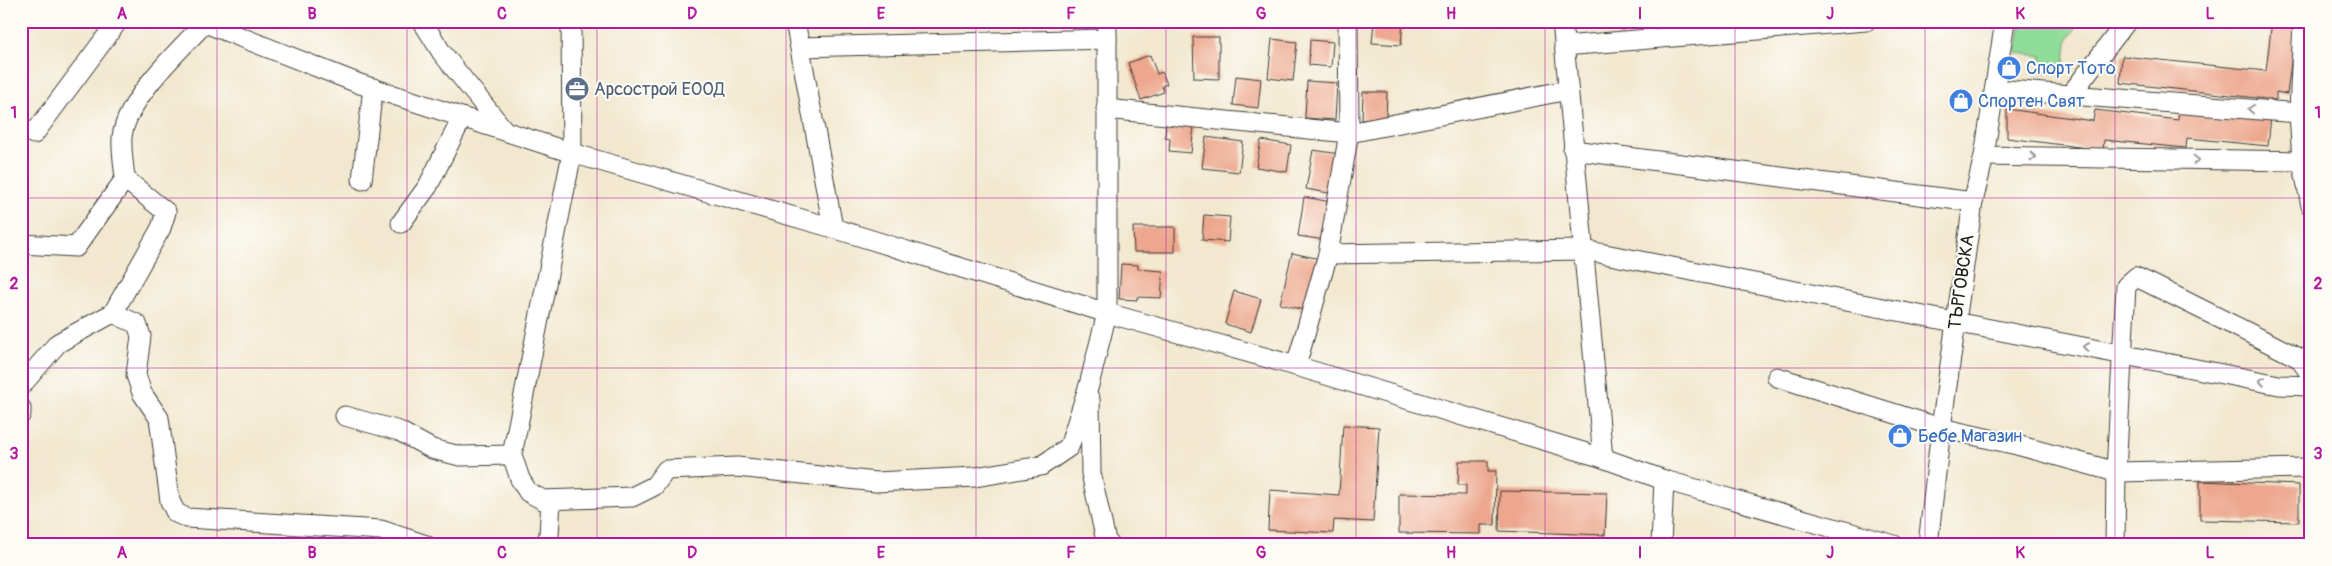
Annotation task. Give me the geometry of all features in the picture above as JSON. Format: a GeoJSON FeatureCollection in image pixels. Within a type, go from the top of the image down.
{"type":"FeatureCollection","features":[{"type":"Feature","properties":{"kind":"street"},"geometry":{"type":"LineString","coordinates":[[422,21],[442,53],[504,130]]}},
{"type":"Feature","properties":{"kind":"street"},"geometry":{"type":"LineString","coordinates":[[571,21],[572,153],[512,455],[520,479],[528,492],[543,500],[632,497],[654,486],[666,470],[737,467],[876,482],[975,477],[1040,466],[1068,447],[1090,385],[1107,313],[1107,30],[800,47]]}},
{"type":"Feature","properties":{"kind":"street"},"geometry":{"type":"LineString","coordinates":[[795,21],[833,228]]}},
{"type":"Feature","properties":{"kind":"street"},"geometry":{"type":"LineString","coordinates":[[1296,366],[1328,254],[1349,133],[1348,21]]}},
{"type":"Feature","properties":{"kind":"street"},"geometry":{"type":"LineString","coordinates":[[1562,21],[1602,458]]}},
{"type":"Feature","properties":{"kind":"street"},"geometry":{"type":"LineString","coordinates":[[1564,46],[1866,21]]}},
{"type":"Feature","properties":{"kind":"street","name":"ТЪРГОВСКА"},"geometry":{"type":"LineString","coordinates":[[1928,545],[1955,323],[1973,202],[1984,156],[2005,21]]}},
{"type":"Feature","properties":{"kind":"street"},"geometry":{"type":"LineString","coordinates":[[2071,94],[2127,21]]}},
{"type":"Feature","properties":{"kind":"street"},"geometry":{"type":"LineString","coordinates":[[2303,21],[2299,113],[2302,161],[2311,206]]}},
{"type":"Feature","properties":{"kind":"street"},"geometry":{"type":"LineString","coordinates":[[21,244],[76,247],[125,179],[122,137],[130,110],[203,22],[373,88],[572,153],[833,228],[1107,313],[1296,366],[1602,458],[1664,480],[1894,545]]}},
{"type":"Feature","properties":{"kind":"street"},"geometry":{"type":"LineString","coordinates":[[21,128],[34,134],[111,23]]}},
{"type":"Feature","properties":{"kind":"street"},"geometry":{"type":"LineString","coordinates":[[362,180],[373,88]]}},
{"type":"Feature","properties":{"kind":"street"},"geometry":{"type":"LineString","coordinates":[[1995,89],[2299,113]]}},
{"type":"Feature","properties":{"kind":"street"},"geometry":{"type":"LineString","coordinates":[[1106,109],[1349,133],[1568,90]]}},
{"type":"Feature","properties":{"kind":"street"},"geometry":{"type":"LineString","coordinates":[[401,223],[428,186],[462,118]]}},
{"type":"Feature","properties":{"kind":"street"},"geometry":{"type":"LineString","coordinates":[[1573,150],[1973,202]]}},
{"type":"Feature","properties":{"kind":"street"},"geometry":{"type":"LineString","coordinates":[[1984,156],[2302,161]]}},
{"type":"Feature","properties":{"kind":"street"},"geometry":{"type":"LineString","coordinates":[[21,386],[58,343],[114,313],[161,228],[166,212],[125,179]]}},
{"type":"Feature","properties":{"kind":"street"},"geometry":{"type":"LineString","coordinates":[[1328,254],[1584,250],[2279,384],[2311,386]]}},
{"type":"Feature","properties":{"kind":"street"},"geometry":{"type":"LineString","coordinates":[[2115,545],[2121,353],[2126,286],[2136,278],[2299,358],[2311,374]]}},
{"type":"Feature","properties":{"kind":"street"},"geometry":{"type":"LineString","coordinates":[[114,313],[137,324],[141,336],[136,375],[142,393],[159,418],[170,501],[176,513],[187,518],[381,530],[426,545]]}},
{"type":"Feature","properties":{"kind":"street"},"geometry":{"type":"LineString","coordinates":[[1777,378],[1941,428],[2017,445],[2116,472],[2310,467]]}},
{"type":"Feature","properties":{"kind":"street"},"geometry":{"type":"LineString","coordinates":[[1090,385],[1091,473],[1106,541],[1110,545]]}},
{"type":"Feature","properties":{"kind":"street"},"geometry":{"type":"LineString","coordinates":[[21,408],[21,414]]}},
{"type":"Feature","properties":{"kind":"street"},"geometry":{"type":"LineString","coordinates":[[345,416],[399,431],[432,449],[460,456],[512,455]]}},
{"type":"Feature","properties":{"kind":"street"},"geometry":{"type":"LineString","coordinates":[[1661,545],[1664,480]]}},
{"type":"Feature","properties":{"kind":"street"},"geometry":{"type":"LineString","coordinates":[[545,545],[549,535],[550,500]]}},
{"type":"Feature","properties":{"kind":"green space"},"geometry":{"type":"Polygon","coordinates":[[[2021,21],[2080,21],[2067,42],[2064,74],[2040,72],[2042,56],[2016,53],[2021,21]]]}},
{"type":"Feature","properties":{"kind":"building"},"geometry":{"type":"Polygon","coordinates":[[[1294,21],[1334,21],[1334,27],[1293,25],[1294,21]]]}},
{"type":"Feature","properties":{"kind":"building"},"geometry":{"type":"Polygon","coordinates":[[[1374,21],[1403,21],[1401,45],[1372,43],[1374,21]]]}},
{"type":"Feature","properties":{"kind":"building"},"geometry":{"type":"Polygon","coordinates":[[[1598,21],[1626,21],[1626,27],[1598,27],[1598,21]]]}},
{"type":"Feature","properties":{"kind":"building"},"geometry":{"type":"Polygon","coordinates":[[[2272,21],[2296,21],[2287,94],[2276,92],[2276,100],[2120,83],[2122,56],[2266,71],[2272,21]]]}},
{"type":"Feature","properties":{"kind":"building"},"geometry":{"type":"Polygon","coordinates":[[[1193,37],[1219,37],[1219,79],[1194,78],[1193,37]]]}},
{"type":"Feature","properties":{"kind":"building"},"geometry":{"type":"Polygon","coordinates":[[[1272,39],[1297,42],[1293,81],[1268,78],[1272,39]]]}},
{"type":"Feature","properties":{"kind":"building"},"geometry":{"type":"Polygon","coordinates":[[[1310,40],[1333,42],[1331,67],[1309,65],[1310,40]]]}},
{"type":"Feature","properties":{"kind":"building"},"geometry":{"type":"Polygon","coordinates":[[[1150,55],[1157,74],[1162,72],[1167,84],[1162,86],[1164,92],[1141,100],[1128,63],[1150,55]]]}},
{"type":"Feature","properties":{"kind":"building"},"geometry":{"type":"Polygon","coordinates":[[[1236,76],[1261,79],[1258,108],[1233,105],[1236,76]]]}},
{"type":"Feature","properties":{"kind":"building"},"geometry":{"type":"Polygon","coordinates":[[[1307,81],[1337,83],[1335,120],[1305,118],[1307,81]]]}},
{"type":"Feature","properties":{"kind":"building"},"geometry":{"type":"Polygon","coordinates":[[[1363,92],[1387,92],[1386,121],[1362,120],[1363,92]]]}},
{"type":"Feature","properties":{"kind":"building"},"geometry":{"type":"Polygon","coordinates":[[[2179,107],[2271,117],[2268,146],[2187,138],[2186,148],[2104,140],[2103,150],[2007,138],[2007,109],[2093,121],[2095,110],[2178,120],[2179,107]]]}},
{"type":"Feature","properties":{"kind":"building"},"geometry":{"type":"Polygon","coordinates":[[[1166,123],[1194,126],[1191,153],[1169,151],[1170,138],[1165,137],[1166,123]]]}},
{"type":"Feature","properties":{"kind":"building"},"geometry":{"type":"Polygon","coordinates":[[[1206,137],[1243,142],[1239,172],[1202,168],[1206,137]]]}},
{"type":"Feature","properties":{"kind":"building"},"geometry":{"type":"Polygon","coordinates":[[[1261,140],[1291,145],[1287,172],[1256,167],[1261,140]]]}},
{"type":"Feature","properties":{"kind":"building"},"geometry":{"type":"Polygon","coordinates":[[[1313,150],[1340,154],[1334,194],[1306,189],[1313,150]]]}},
{"type":"Feature","properties":{"kind":"building"},"geometry":{"type":"Polygon","coordinates":[[[1304,197],[1331,202],[1325,240],[1298,236],[1304,197]]]}},
{"type":"Feature","properties":{"kind":"building"},"geometry":{"type":"Polygon","coordinates":[[[1204,215],[1230,217],[1228,242],[1202,240],[1204,215]]]}},
{"type":"Feature","properties":{"kind":"building"},"geometry":{"type":"Polygon","coordinates":[[[1133,227],[1175,227],[1175,252],[1134,252],[1133,227]]]}},
{"type":"Feature","properties":{"kind":"building"},"geometry":{"type":"Polygon","coordinates":[[[1292,253],[1320,259],[1308,311],[1280,304],[1292,253]]]}},
{"type":"Feature","properties":{"kind":"building"},"geometry":{"type":"Polygon","coordinates":[[[1121,264],[1138,265],[1138,269],[1163,271],[1161,298],[1137,297],[1137,300],[1119,299],[1121,264]]]}},
{"type":"Feature","properties":{"kind":"building"},"geometry":{"type":"Polygon","coordinates":[[[1234,291],[1261,299],[1251,332],[1225,324],[1234,291]]]}},
{"type":"Feature","properties":{"kind":"building"},"geometry":{"type":"Polygon","coordinates":[[[1343,425],[1379,427],[1373,522],[1334,520],[1333,533],[1268,530],[1270,490],[1339,495],[1343,425]]]}},
{"type":"Feature","properties":{"kind":"building"},"geometry":{"type":"Polygon","coordinates":[[[1459,461],[1488,461],[1488,471],[1496,471],[1495,525],[1481,525],[1481,534],[1399,533],[1399,494],[1466,495],[1466,485],[1458,485],[1459,461]]]}},
{"type":"Feature","properties":{"kind":"building"},"geometry":{"type":"Polygon","coordinates":[[[2200,481],[2299,485],[2299,522],[2200,520],[2200,481]]]}},
{"type":"Feature","properties":{"kind":"building"},"geometry":{"type":"Polygon","coordinates":[[[1500,491],[1607,493],[1605,535],[1499,531],[1500,491]]]}},
{"type":"Feature","properties":{"kind":"place","name":"Спорт Тото"},"geometry":{"type":"Point","coordinates":[2009,68]}},
{"type":"Feature","properties":{"kind":"place","name":"Арсострой ЕООД"},"geometry":{"type":"Point","coordinates":[577,89]}},
{"type":"Feature","properties":{"kind":"place","name":"Спортен Свят"},"geometry":{"type":"Point","coordinates":[1961,101]}},
{"type":"Feature","properties":{"kind":"place","name":"Бебе Магазин"},"geometry":{"type":"Point","coordinates":[1900,436]}}]}
